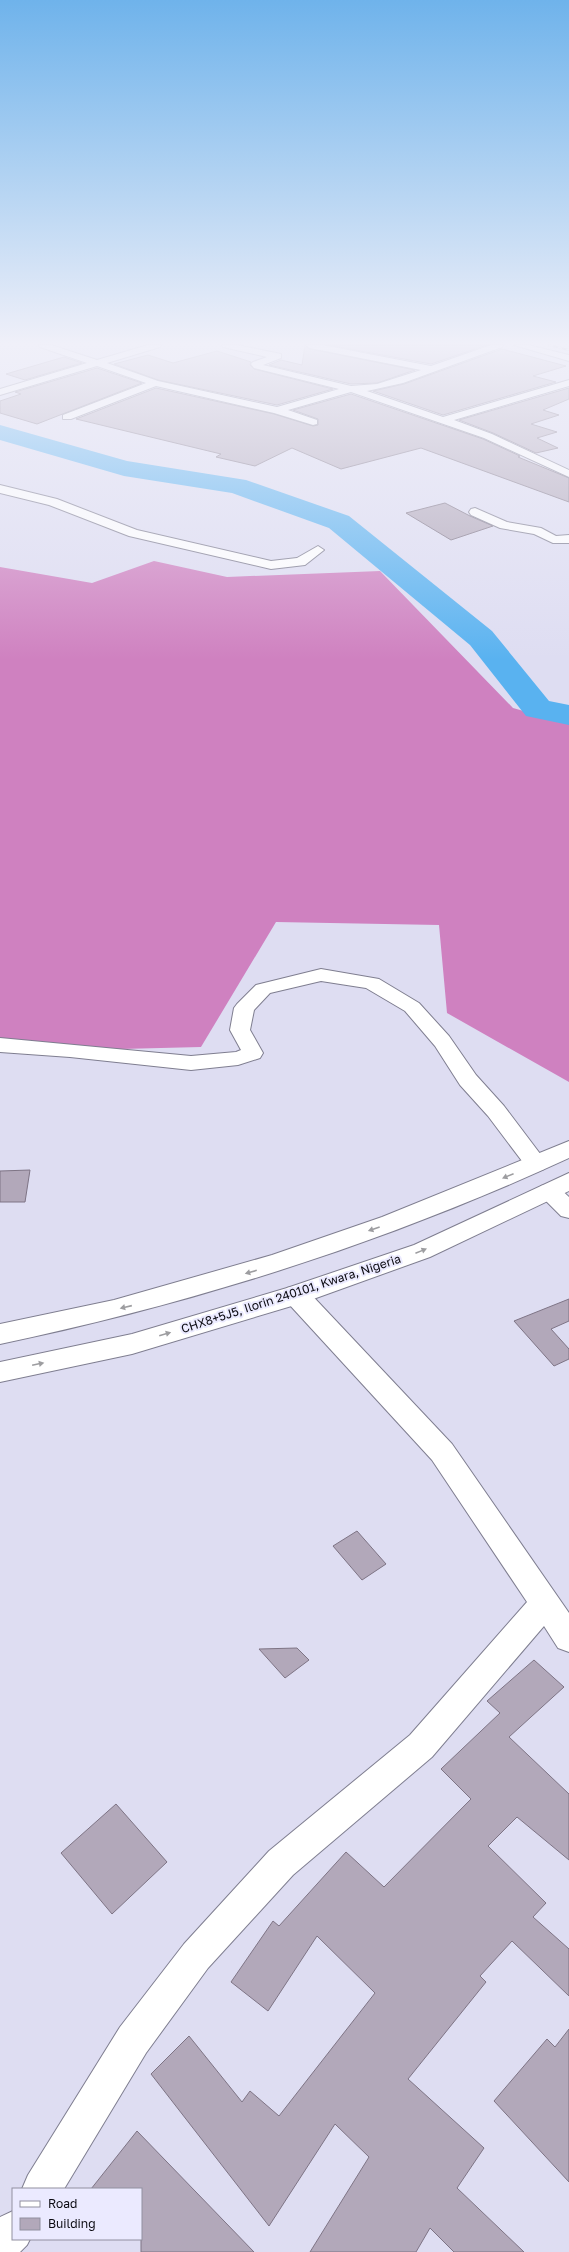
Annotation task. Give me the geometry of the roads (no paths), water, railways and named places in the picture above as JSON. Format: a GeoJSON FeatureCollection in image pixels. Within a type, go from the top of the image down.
{"type":"FeatureCollection","features":[{"type":"Feature","properties":{"kind":"street"},"geometry":{"type":"LineString","coordinates":[[518,450],[569,474]]}},
{"type":"Feature","properties":{"kind":"street"},"geometry":{"type":"LineString","coordinates":[[0,489],[53,502],[133,533],[271,565],[300,562],[318,550]]}},
{"type":"Feature","properties":{"kind":"street"},"geometry":{"type":"LineString","coordinates":[[475,512],[504,525],[532,530],[553,539],[564,541],[569,540]]}},
{"type":"Feature","properties":{"kind":"street"},"geometry":{"type":"LineString","coordinates":[[0,1045],[77,1051],[191,1064],[238,1058],[253,1053],[240,1030],[244,1008],[263,989],[321,975],[372,982],[412,1007],[442,1041],[468,1080],[496,1111],[536,1164]]}},
{"type":"Feature","properties":{"kind":"street"},"geometry":{"type":"LineString","coordinates":[[0,1334],[134,1305],[258,1270],[387,1224],[536,1164],[569,1148]]}},
{"type":"Feature","properties":{"kind":"street"},"geometry":{"type":"LineString","coordinates":[[559,1186],[569,1210]]}},
{"type":"Feature","properties":{"kind":"street","name":"CHX8+5J5, Ilorin 240101, Kwara, Nigeria"},"geometry":{"type":"LineString","coordinates":[[0,1372],[132,1344],[296,1295],[422,1251],[559,1186]]}},
{"type":"Feature","properties":{"kind":"street"},"geometry":{"type":"LineString","coordinates":[[296,1295],[442,1452],[544,1604],[569,1638]]}},
{"type":"Feature","properties":{"kind":"street"},"geometry":{"type":"LineString","coordinates":[[43,2188],[133,2040],[196,1956],[281,1863],[421,1746],[544,1604]]}},
{"type":"Feature","properties":{"kind":"street"},"geometry":{"type":"LineString","coordinates":[[0,2243],[12,2232]]}},
{"type":"Feature","properties":{"kind":"waterway"},"geometry":{"type":"LineString","coordinates":[[62,450],[124,468],[237,486],[339,522],[481,638],[538,709],[569,715]]}}]}
